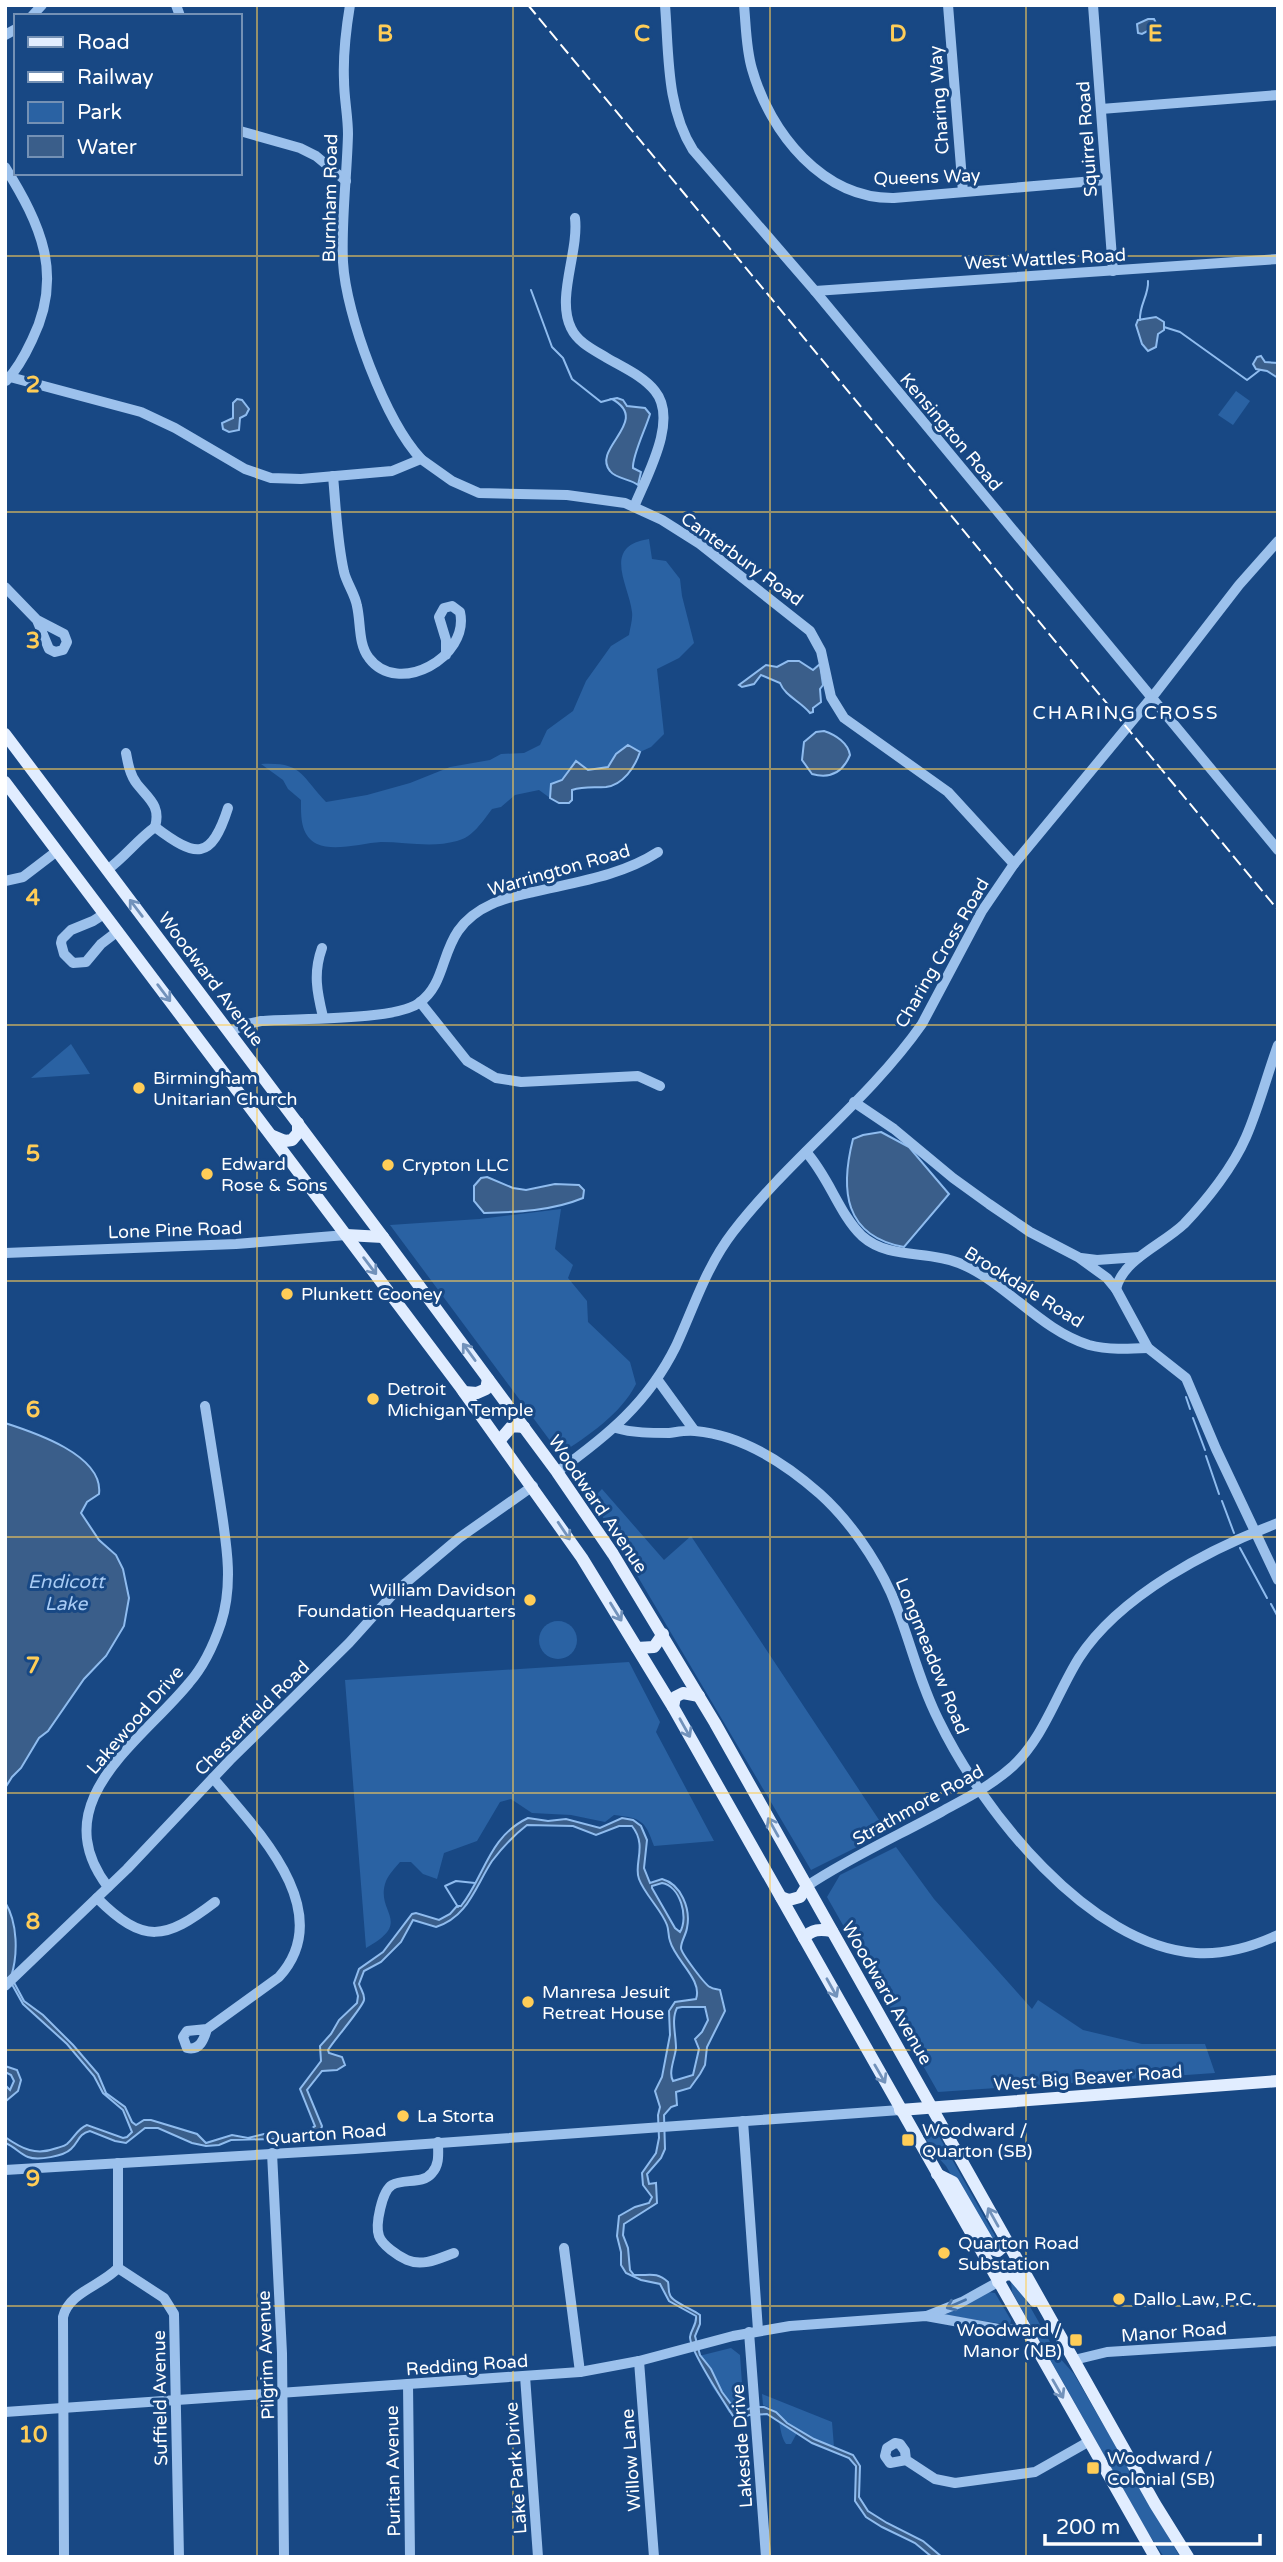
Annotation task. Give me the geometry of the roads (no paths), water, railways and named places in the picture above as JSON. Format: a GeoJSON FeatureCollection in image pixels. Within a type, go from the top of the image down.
{"type":"FeatureCollection","features":[{"type":"Feature","properties":{"kind":"main road","name":"Woodward Avenue"},"geometry":{"type":"LineString","coordinates":[[5,734],[524,1427],[613,1554],[699,1696],[1049,2317]]}},
{"type":"Feature","properties":{"kind":"main road"},"geometry":{"type":"LineString","coordinates":[[5,782],[500,1440],[588,1567],[673,1707],[1155,2557]]}},
{"type":"Feature","properties":{"kind":"main road"},"geometry":{"type":"LineString","coordinates":[[270,1133],[277,1139],[292,1140],[298,1133],[298,1123]]}},
{"type":"Feature","properties":{"kind":"main road"},"geometry":{"type":"LineString","coordinates":[[346,1235],[383,1237]]}},
{"type":"Feature","properties":{"kind":"main road"},"geometry":{"type":"LineString","coordinates":[[464,1392],[482,1392],[486,1389],[488,1379]]}},
{"type":"Feature","properties":{"kind":"main road"},"geometry":{"type":"LineString","coordinates":[[500,1440],[512,1426],[524,1427]]}},
{"type":"Feature","properties":{"kind":"main road"},"geometry":{"type":"LineString","coordinates":[[637,1648],[654,1647],[663,1634]]}},
{"type":"Feature","properties":{"kind":"main road"},"geometry":{"type":"LineString","coordinates":[[673,1707],[676,1697],[682,1693],[699,1696]]}},
{"type":"Feature","properties":{"kind":"main road"},"geometry":{"type":"LineString","coordinates":[[780,1897],[789,1900],[800,1897],[807,1886]]}},
{"type":"Feature","properties":{"kind":"main road"},"geometry":{"type":"LineString","coordinates":[[804,1938],[810,1932],[821,1929],[832,1931]]}},
{"type":"Feature","properties":{"kind":"main road","name":"West Big Beaver Road"},"geometry":{"type":"LineString","coordinates":[[900,2110],[1278,2081]]}},
{"type":"Feature","properties":{"kind":"main road"},"geometry":{"type":"LineString","coordinates":[[937,2174],[953,2182],[992,2249],[998,2250],[1007,2243]]}},
{"type":"Feature","properties":{"kind":"main road"},"geometry":{"type":"LineString","coordinates":[[998,2282],[1007,2273],[1016,2276],[1049,2317],[1188,2557]]}},
{"type":"Feature","properties":{"kind":"street","name":"Burnham Road"},"geometry":{"type":"LineString","coordinates":[[350,5],[344,81],[348,132],[343,263],[356,325],[390,410],[404,438],[421,459]]}},
{"type":"Feature","properties":{"kind":"street","name":"Kensington Road"},"geometry":{"type":"LineString","coordinates":[[665,5],[673,97],[686,137],[702,161],[815,291],[1278,850]]}},
{"type":"Feature","properties":{"kind":"street","name":"Queens Way"},"geometry":{"type":"LineString","coordinates":[[744,5],[749,60],[759,90],[788,139],[819,173],[850,190],[876,197],[1106,180]]}},
{"type":"Feature","properties":{"kind":"street","name":"Charing Way"},"geometry":{"type":"LineString","coordinates":[[948,5],[963,192]]}},
{"type":"Feature","properties":{"kind":"street","name":"Squirrel Road"},"geometry":{"type":"LineString","coordinates":[[1093,5],[1113,271]]}},
{"type":"Feature","properties":{"kind":"street"},"geometry":{"type":"LineString","coordinates":[[1101,108],[1278,95]]}},
{"type":"Feature","properties":{"kind":"street"},"geometry":{"type":"LineString","coordinates":[[242,132],[300,148],[316,156],[346,181]]}},
{"type":"Feature","properties":{"kind":"street"},"geometry":{"type":"LineString","coordinates":[[5,167],[37,229],[46,258],[48,276],[42,317],[29,346],[8,379],[135,410],[175,428],[260,475],[285,479],[392,471],[410,466],[421,459]]}},
{"type":"Feature","properties":{"kind":"street"},"geometry":{"type":"LineString","coordinates":[[575,218],[577,239],[566,303],[571,328],[585,344],[649,385],[663,407],[665,420],[662,436],[634,507]]}},
{"type":"Feature","properties":{"kind":"street","name":"West Wattles Road"},"geometry":{"type":"LineString","coordinates":[[815,291],[1278,259]]}},
{"type":"Feature","properties":{"kind":"street","name":"Canterbury Road"},"geometry":{"type":"LineString","coordinates":[[421,459],[443,476],[475,492],[575,495],[634,507],[671,526],[713,553],[769,599],[801,621],[814,637],[821,651],[831,697],[844,719],[948,792],[1014,864]]}},
{"type":"Feature","properties":{"kind":"street"},"geometry":{"type":"LineString","coordinates":[[333,476],[344,571],[357,605],[366,654],[380,667],[403,673],[428,668],[446,655]]}},
{"type":"Feature","properties":{"kind":"street","name":"Charing Cross Road"},"geometry":{"type":"LineString","coordinates":[[557,1472],[616,1428],[657,1379],[722,1248],[757,1203],[898,1056],[922,1024],[982,911],[1014,864],[1152,697],[1239,585],[1278,541]]}},
{"type":"Feature","properties":{"kind":"street"},"geometry":{"type":"LineString","coordinates":[[5,587],[37,620]]}},
{"type":"Feature","properties":{"kind":"street"},"geometry":{"type":"LineString","coordinates":[[107,870],[125,857],[139,839],[155,827],[157,809],[132,776],[125,753]]}},
{"type":"Feature","properties":{"kind":"street"},"geometry":{"type":"LineString","coordinates":[[155,827],[187,848],[198,850],[216,839],[228,808]]}},
{"type":"Feature","properties":{"kind":"street"},"geometry":{"type":"LineString","coordinates":[[5,881],[23,877],[57,850]]}},
{"type":"Feature","properties":{"kind":"street","name":"Warrington Road"},"geometry":{"type":"LineString","coordinates":[[420,1002],[433,987],[457,930],[474,914],[505,899],[637,866],[659,852]]}},
{"type":"Feature","properties":{"kind":"street"},"geometry":{"type":"LineString","coordinates":[[104,914],[66,934],[61,943],[64,954],[73,963],[86,962],[101,944],[118,932]]}},
{"type":"Feature","properties":{"kind":"street"},"geometry":{"type":"LineString","coordinates":[[322,948],[315,982],[323,1017]]}},
{"type":"Feature","properties":{"kind":"street"},"geometry":{"type":"LineString","coordinates":[[229,1032],[251,1022],[392,1013],[420,1002],[467,1061],[496,1077],[520,1082],[638,1076],[660,1086]]}},
{"type":"Feature","properties":{"kind":"street"},"geometry":{"type":"LineString","coordinates":[[1116,1289],[1121,1275],[1185,1223],[1231,1163],[1245,1140],[1256,1113],[1278,1045]]}},
{"type":"Feature","properties":{"kind":"street"},"geometry":{"type":"LineString","coordinates":[[854,1102],[894,1129],[989,1204],[1030,1232],[1097,1269],[1116,1289],[1148,1348],[1186,1378],[1216,1449],[1278,1580]]}},
{"type":"Feature","properties":{"kind":"street","name":"Brookdale Road"},"geometry":{"type":"LineString","coordinates":[[806,1152],[830,1184],[851,1223],[874,1245],[957,1262],[989,1279],[1056,1328],[1080,1341],[1113,1349],[1148,1348]]}},
{"type":"Feature","properties":{"kind":"street","name":"Lone Pine Road"},"geometry":{"type":"LineString","coordinates":[[5,1253],[236,1244],[346,1235]]}},
{"type":"Feature","properties":{"kind":"street"},"geometry":{"type":"LineString","coordinates":[[1078,1257],[1097,1260],[1140,1257]]}},
{"type":"Feature","properties":{"kind":"street"},"geometry":{"type":"LineString","coordinates":[[657,1379],[694,1430]]}},
{"type":"Feature","properties":{"kind":"street","name":"Lakewood Drive"},"geometry":{"type":"LineString","coordinates":[[108,1887],[94,1865],[89,1842],[88,1818],[93,1796],[113,1763],[196,1673],[215,1641],[226,1605],[228,1556],[205,1406]]}},
{"type":"Feature","properties":{"kind":"street","name":"Longmeadow Road"},"geometry":{"type":"LineString","coordinates":[[616,1428],[640,1432],[694,1430],[741,1443],[764,1453],[820,1494],[845,1521],[890,1592],[932,1706],[978,1791],[1048,1872],[1096,1912],[1130,1933],[1176,1950],[1211,1954],[1237,1950],[1278,1935]]}},
{"type":"Feature","properties":{"kind":"street","name":"Chesterfield Road"},"geometry":{"type":"LineString","coordinates":[[9,1983],[108,1887],[349,1643],[395,1592],[459,1538],[533,1486]]}},
{"type":"Feature","properties":{"kind":"street","name":"Strathmore Road"},"geometry":{"type":"LineString","coordinates":[[807,1886],[978,1791],[1005,1773],[1022,1756],[1044,1723],[1081,1655],[1113,1619],[1167,1577],[1278,1523]]}},
{"type":"Feature","properties":{"kind":"street"},"geometry":{"type":"LineString","coordinates":[[207,2029],[256,1996],[286,1969],[296,1945],[299,1923],[295,1897],[275,1853],[213,1778]]}},
{"type":"Feature","properties":{"kind":"street"},"geometry":{"type":"LineString","coordinates":[[97,1898],[124,1920],[150,1932],[177,1928],[215,1902]]}},
{"type":"Feature","properties":{"kind":"street","name":"Quarton Road"},"geometry":{"type":"LineString","coordinates":[[5,2170],[900,2110]]}},
{"type":"Feature","properties":{"kind":"street","name":"Lakeside Drive"},"geometry":{"type":"LineString","coordinates":[[743,2121],[755,2401],[766,2557]]}},
{"type":"Feature","properties":{"kind":"street"},"geometry":{"type":"LineString","coordinates":[[438,2142],[437,2165],[431,2175],[393,2185],[384,2193],[378,2232],[382,2241],[411,2261],[423,2262],[454,2253]]}},
{"type":"Feature","properties":{"kind":"street","name":"Pilgrim Avenue"},"geometry":{"type":"LineString","coordinates":[[272,2153],[283,2393],[284,2557]]}},
{"type":"Feature","properties":{"kind":"street"},"geometry":{"type":"LineString","coordinates":[[64,2557],[62,2326],[65,2309],[73,2299],[108,2278],[118,2268],[118,2163]]}},
{"type":"Feature","properties":{"kind":"street"},"geometry":{"type":"LineString","coordinates":[[564,2248],[580,2372]]}},
{"type":"Feature","properties":{"kind":"street","name":"Suffield Avenue"},"geometry":{"type":"LineString","coordinates":[[118,2268],[131,2279],[159,2294],[172,2308],[175,2326],[179,2557]]}},
{"type":"Feature","properties":{"kind":"street","name":"Redding Road"},"geometry":{"type":"LineString","coordinates":[[926,2316],[962,2302],[998,2282]]}},
{"type":"Feature","properties":{"kind":"street","name":"Redding Road"},"geometry":{"type":"LineString","coordinates":[[5,2412],[580,2372],[639,2361],[753,2331],[824,2323],[926,2316],[1004,2330],[1024,2329]]}},
{"type":"Feature","properties":{"kind":"street","name":"Manor Road"},"geometry":{"type":"LineString","coordinates":[[1074,2360],[1107,2352],[1278,2341]]}},
{"type":"Feature","properties":{"kind":"street","name":"Willow Lane"},"geometry":{"type":"LineString","coordinates":[[639,2361],[654,2557]]}},
{"type":"Feature","properties":{"kind":"street","name":"Lake Park Drive"},"geometry":{"type":"LineString","coordinates":[[525,2376],[538,2557]]}},
{"type":"Feature","properties":{"kind":"street","name":"Puritan Avenue"},"geometry":{"type":"LineString","coordinates":[[408,2384],[410,2557]]}},
{"type":"Feature","properties":{"kind":"street"},"geometry":{"type":"LineString","coordinates":[[906,2460],[935,2479],[956,2483],[1035,2472],[1088,2442]]}},
{"type":"Feature","properties":{"kind":"water"},"geometry":{"type":"Polygon","coordinates":[[[1154,19],[1155,27],[1142,34],[1138,33],[1137,24],[1154,19]]]}},
{"type":"Feature","properties":{"kind":"water"},"geometry":{"type":"Polygon","coordinates":[[[1156,317],[1164,322],[1164,330],[1158,334],[1156,347],[1148,351],[1142,344],[1136,325],[1138,320],[1156,317]]]}},
{"type":"Feature","properties":{"kind":"water"},"geometry":{"type":"Polygon","coordinates":[[[1261,356],[1265,362],[1278,363],[1278,378],[1267,371],[1256,369],[1253,364],[1257,357],[1261,356]]]}},
{"type":"Feature","properties":{"kind":"water"},"geometry":{"type":"Polygon","coordinates":[[[237,399],[242,400],[249,409],[246,415],[240,418],[239,430],[229,432],[223,429],[222,423],[233,418],[233,403],[237,399]]]}},
{"type":"Feature","properties":{"kind":"water"},"geometry":{"type":"Polygon","coordinates":[[[612,399],[623,400],[627,406],[645,408],[650,414],[633,463],[633,468],[641,472],[638,485],[613,474],[606,462],[626,416],[623,407],[612,399]]]}},
{"type":"Feature","properties":{"kind":"water"},"geometry":{"type":"Polygon","coordinates":[[[788,661],[799,661],[813,670],[820,664],[823,685],[820,689],[821,702],[813,708],[813,712],[810,713],[789,695],[780,683],[761,675],[754,684],[742,687],[739,685],[766,665],[777,667],[788,661]]]}},
{"type":"Feature","properties":{"kind":"water"},"geometry":{"type":"Polygon","coordinates":[[[824,731],[841,740],[850,755],[840,770],[825,776],[812,774],[802,760],[804,742],[816,732],[824,731]]]}},
{"type":"Feature","properties":{"kind":"water"},"geometry":{"type":"Polygon","coordinates":[[[628,745],[640,752],[632,769],[618,783],[606,787],[572,790],[572,800],[569,803],[559,803],[550,798],[551,784],[562,780],[576,761],[588,770],[608,767],[616,754],[628,745]]]}},
{"type":"Feature","properties":{"kind":"water"},"geometry":{"type":"Polygon","coordinates":[[[881,1132],[909,1147],[949,1194],[904,1247],[869,1233],[851,1208],[848,1193],[847,1176],[853,1139],[881,1132]]]}},
{"type":"Feature","properties":{"kind":"water"},"geometry":{"type":"Polygon","coordinates":[[[487,1177],[513,1188],[526,1190],[555,1184],[579,1185],[584,1190],[583,1198],[547,1208],[484,1213],[474,1201],[474,1186],[481,1178],[487,1177]]]}},
{"type":"Feature","properties":{"kind":"water","name":"Endicott Lake"},"geometry":{"type":"Polygon","coordinates":[[[5,1423],[64,1447],[90,1468],[98,1480],[99,1494],[87,1502],[81,1513],[99,1540],[116,1555],[123,1569],[129,1598],[124,1626],[106,1656],[84,1679],[5,1788],[5,1423]]]}},
{"type":"Feature","properties":{"kind":"water"},"geometry":{"type":"Polygon","coordinates":[[[528,1818],[548,1821],[566,1819],[600,1828],[622,1818],[633,1820],[641,1826],[647,1840],[644,1868],[650,1883],[662,1879],[669,1882],[686,1905],[688,1921],[681,1945],[682,1951],[708,1985],[720,1990],[725,2011],[707,2047],[705,2065],[690,2088],[676,2092],[677,2105],[664,2115],[665,2149],[647,2174],[649,2184],[656,2183],[657,2203],[624,2224],[623,2235],[628,2248],[630,2270],[634,2275],[660,2276],[668,2282],[672,2298],[700,2315],[695,2336],[700,2355],[737,2412],[740,2414],[752,2407],[764,2407],[776,2412],[787,2423],[814,2439],[853,2455],[860,2466],[859,2497],[868,2511],[923,2541],[942,2557],[932,2557],[915,2543],[866,2517],[855,2501],[856,2466],[849,2458],[812,2443],[767,2414],[749,2415],[741,2419],[733,2416],[691,2344],[690,2337],[696,2316],[669,2301],[660,2284],[626,2273],[621,2265],[617,2236],[619,2216],[649,2203],[652,2197],[643,2185],[642,2173],[656,2153],[659,2138],[660,2107],[655,2091],[662,2077],[670,2035],[669,2011],[675,2002],[696,1999],[697,1992],[692,1977],[673,1948],[664,1919],[639,1879],[640,1848],[637,1833],[632,1826],[619,1826],[596,1835],[573,1826],[527,1825],[492,1861],[470,1900],[456,1916],[436,1927],[413,1920],[401,1942],[381,1962],[364,1971],[359,1984],[364,2000],[328,2050],[329,2053],[342,2057],[345,2065],[337,2070],[322,2071],[307,2090],[322,2126],[320,2132],[310,2138],[231,2140],[206,2146],[192,2143],[158,2128],[145,2128],[126,2143],[90,2131],[81,2136],[68,2152],[44,2158],[25,2156],[5,2143],[5,2137],[23,2148],[42,2151],[66,2145],[87,2125],[123,2138],[132,2132],[123,2110],[103,2093],[94,2076],[67,2044],[23,2004],[9,1979],[5,1978],[5,1902],[16,1939],[11,1977],[24,2001],[43,2015],[73,2045],[98,2074],[106,2093],[125,2107],[132,2122],[136,2125],[144,2120],[151,2120],[197,2134],[206,2143],[232,2135],[248,2138],[264,2134],[300,2133],[315,2126],[300,2089],[321,2061],[320,2046],[339,2020],[357,2003],[354,1983],[359,1969],[383,1952],[412,1914],[439,1920],[457,1906],[461,1906],[496,1846],[515,1826],[528,1818]],[[662,1883],[652,1888],[680,1932],[684,1918],[681,1903],[674,1890],[662,1883]],[[705,2007],[677,2008],[674,2017],[676,2048],[671,2070],[673,2081],[693,2075],[699,2049],[695,2039],[708,2020],[705,2007]]]}},
{"type":"Feature","properties":{"kind":"water"},"geometry":{"type":"Polygon","coordinates":[[[5,2066],[17,2070],[21,2080],[18,2091],[6,2101],[5,2111],[5,2085],[10,2090],[14,2081],[11,2075],[5,2072],[5,2066]]]}},
{"type":"Feature","properties":{"kind":"waterway"},"geometry":{"type":"LineString","coordinates":[[1140,320],[1148,281]]}},
{"type":"Feature","properties":{"kind":"waterway"},"geometry":{"type":"LineString","coordinates":[[531,290],[552,347],[563,358],[572,379],[601,402],[612,399]]}},
{"type":"Feature","properties":{"kind":"waterway"},"geometry":{"type":"LineString","coordinates":[[1164,327],[1180,332],[1247,380],[1260,370]]}},
{"type":"Feature","properties":{"kind":"waterway"},"geometry":{"type":"LineString","coordinates":[[1186,1397],[1190,1409]]}},
{"type":"Feature","properties":{"kind":"waterway"},"geometry":{"type":"LineString","coordinates":[[1193,1418],[1205,1450]]}},
{"type":"Feature","properties":{"kind":"waterway"},"geometry":{"type":"LineString","coordinates":[[1206,1456],[1219,1494]]}},
{"type":"Feature","properties":{"kind":"waterway"},"geometry":{"type":"LineString","coordinates":[[1222,1501],[1234,1533]]}},
{"type":"Feature","properties":{"kind":"waterway"},"geometry":{"type":"LineString","coordinates":[[1240,1548],[1267,1598]]}},
{"type":"Feature","properties":{"kind":"waterway"},"geometry":{"type":"LineString","coordinates":[[1271,1604],[1278,1617]]}},
{"type":"Feature","properties":{"kind":"waterway"},"geometry":{"type":"LineString","coordinates":[[458,1907],[445,1886],[456,1881],[475,1883]]}},
{"type":"Feature","properties":{"kind":"railway"},"geometry":{"type":"LineString","coordinates":[[528,5],[1278,910]]}},
{"type":"Feature","properties":{"kind":"place","name":"Birmingham Unitarian Church"},"geometry":{"type":"Point","coordinates":[139,1088]}},
{"type":"Feature","properties":{"kind":"place","name":"Crypton LLC"},"geometry":{"type":"Point","coordinates":[388,1165]}},
{"type":"Feature","properties":{"kind":"place","name":"Edward Rose & Sons"},"geometry":{"type":"Point","coordinates":[207,1174]}},
{"type":"Feature","properties":{"kind":"place","name":"Plunkett Cooney"},"geometry":{"type":"Point","coordinates":[287,1294]}},
{"type":"Feature","properties":{"kind":"place","name":"Detroit Michigan Temple"},"geometry":{"type":"Point","coordinates":[373,1399]}},
{"type":"Feature","properties":{"kind":"place","name":"William Davidson Foundation Headquarters"},"geometry":{"type":"Point","coordinates":[530,1600]}},
{"type":"Feature","properties":{"kind":"place","name":"Manresa Jesuit Retreat House"},"geometry":{"type":"Point","coordinates":[528,2002]}},
{"type":"Feature","properties":{"kind":"place","name":"La Storta"},"geometry":{"type":"Point","coordinates":[403,2116]}},
{"type":"Feature","properties":{"kind":"place","name":"Woodward / Quarton (SB)"},"geometry":{"type":"Point","coordinates":[908,2140]}},
{"type":"Feature","properties":{"kind":"place","name":"Quarton Road Substation"},"geometry":{"type":"Point","coordinates":[944,2253]}},
{"type":"Feature","properties":{"kind":"place","name":"Dallo Law, P.C."},"geometry":{"type":"Point","coordinates":[1119,2299]}},
{"type":"Feature","properties":{"kind":"place","name":"Woodward / Manor (NB)"},"geometry":{"type":"Point","coordinates":[1076,2340]}},
{"type":"Feature","properties":{"kind":"place","name":"Woodward / Colonial (SB)"},"geometry":{"type":"Point","coordinates":[1093,2468]}},
{"type":"Feature","properties":{"kind":"district","name":"CHARING CROSS"},"geometry":{"type":"Point","coordinates":[1126,713]}}]}
